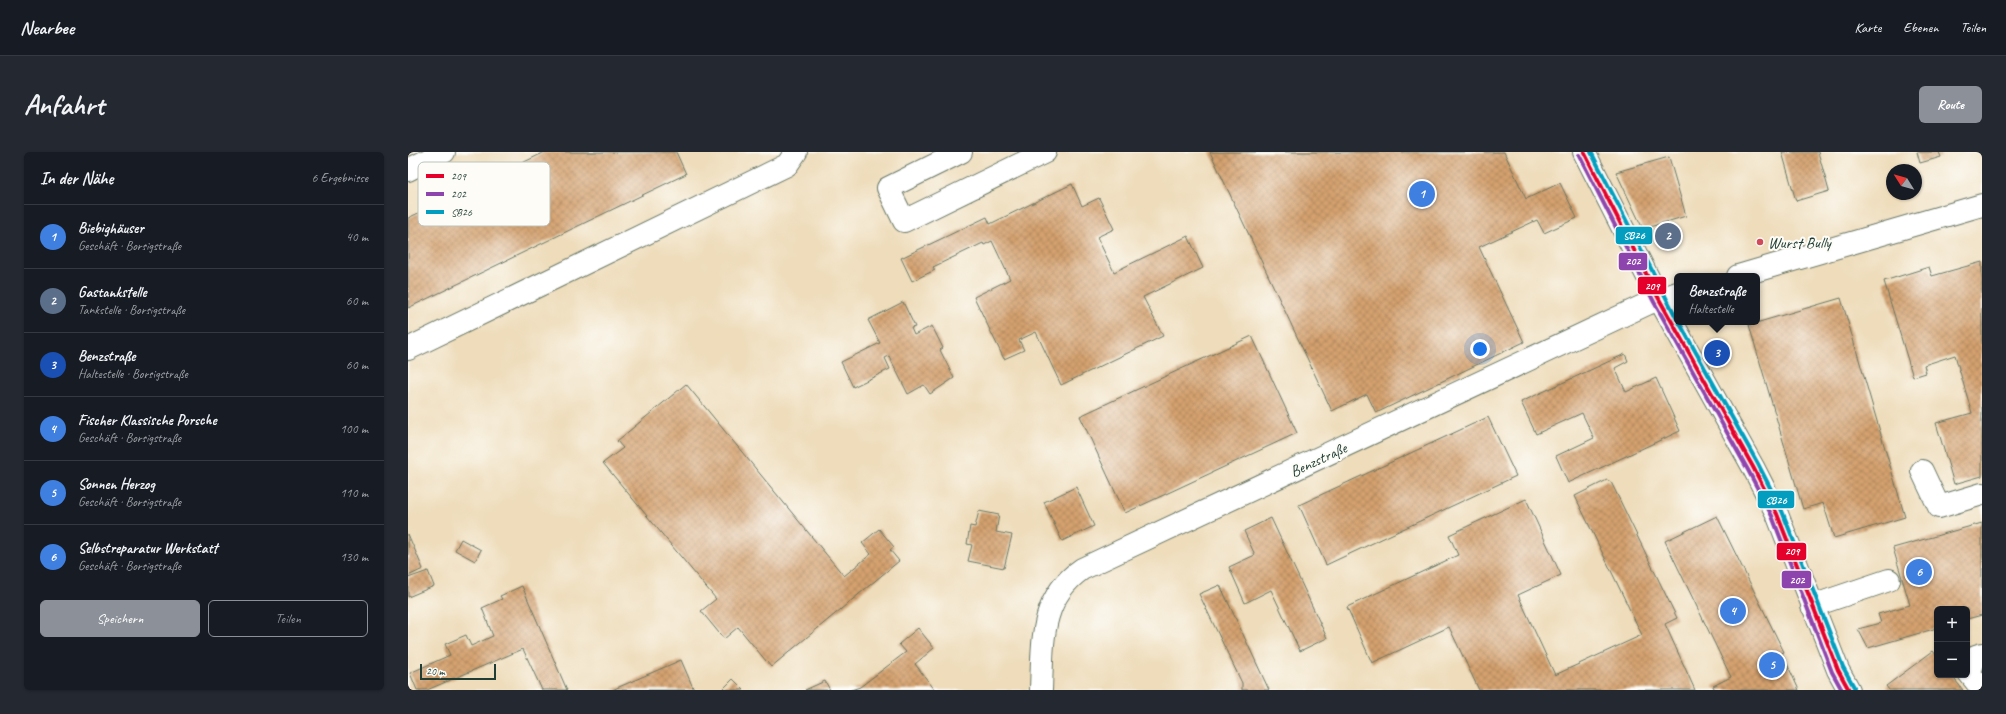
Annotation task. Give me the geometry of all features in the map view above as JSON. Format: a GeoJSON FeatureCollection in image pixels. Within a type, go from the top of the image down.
{"type":"FeatureCollection","features":[{"type":"Feature","properties":{"kind":"street"},"geometry":{"type":"LineString","coordinates":[[424,162],[444,152]]}},
{"type":"Feature","properties":{"kind":"street"},"geometry":{"type":"LineString","coordinates":[[408,349],[787,165],[796,152]]}},
{"type":"Feature","properties":{"kind":"street"},"geometry":{"type":"LineString","coordinates":[[962,152],[888,188],[904,222],[1045,152]]}},
{"type":"Feature","properties":{"kind":"street"},"geometry":{"type":"LineString","coordinates":[[1584,152],[1674,308]]}},
{"type":"Feature","properties":{"kind":"street"},"geometry":{"type":"LineString","coordinates":[[408,170],[418,165]]}},
{"type":"Feature","properties":{"kind":"street"},"geometry":{"type":"LineString","coordinates":[[1748,273],[1982,205]]}},
{"type":"Feature","properties":{"kind":"street","name":"Benzstraße"},"geometry":{"type":"LineString","coordinates":[[1041,690],[1044,632],[1047,615],[1052,603],[1065,583],[1082,569],[1668,296]]}},
{"type":"Feature","properties":{"kind":"street"},"geometry":{"type":"LineString","coordinates":[[1682,325],[1777,514],[1838,670],[1849,690]]}},
{"type":"Feature","properties":{"kind":"street"},"geometry":{"type":"LineString","coordinates":[[1922,472],[1939,507],[1982,494]]}},
{"type":"Feature","properties":{"kind":"street"},"geometry":{"type":"LineString","coordinates":[[1812,606],[1889,580]]}},
{"type":"Feature","properties":{"kind":"street"},"geometry":{"type":"LineString","coordinates":[[1982,654],[1976,656],[1969,673],[1982,689]]}},
{"type":"Feature","properties":{"kind":"building"},"geometry":{"type":"Polygon","coordinates":[[[545,152],[676,152],[686,174],[408,308],[408,218],[418,213],[418,226],[550,226],[550,162],[524,162],[545,152]]]}},
{"type":"Feature","properties":{"kind":"building"},"geometry":{"type":"Polygon","coordinates":[[[1210,152],[1504,152],[1526,199],[1560,183],[1577,218],[1544,233],[1537,220],[1479,247],[1524,342],[1376,413],[1367,394],[1332,411],[1210,152]]]}},
{"type":"Feature","properties":{"kind":"building"},"geometry":{"type":"Polygon","coordinates":[[[1782,152],[1818,152],[1829,191],[1796,201],[1782,152]]]}},
{"type":"Feature","properties":{"kind":"building"},"geometry":{"type":"Polygon","coordinates":[[[1917,152],[1939,152],[1941,157],[1920,163],[1917,152]]]}},
{"type":"Feature","properties":{"kind":"building"},"geometry":{"type":"Polygon","coordinates":[[[1669,157],[1686,216],[1643,229],[1616,172],[1669,157]]]}},
{"type":"Feature","properties":{"kind":"building"},"geometry":{"type":"Polygon","coordinates":[[[1072,184],[1082,206],[1099,198],[1114,229],[1097,237],[1114,272],[1188,236],[1203,268],[1143,297],[1163,336],[1061,385],[1036,332],[1019,340],[1024,350],[1004,359],[974,297],[1010,279],[992,241],[984,245],[983,243],[933,267],[935,270],[912,281],[901,258],[987,217],[990,224],[1072,184]]]}},
{"type":"Feature","properties":{"kind":"building"},"geometry":{"type":"Polygon","coordinates":[[[1982,262],[1982,476],[1954,484],[1936,423],[1972,413],[1955,355],[1924,365],[1926,373],[1913,377],[1884,281],[1929,267],[1932,276],[1982,262]]]}},
{"type":"Feature","properties":{"kind":"building"},"geometry":{"type":"Polygon","coordinates":[[[1841,298],[1905,517],[1834,538],[1823,503],[1803,509],[1749,325],[1760,325],[1760,322],[1841,298]]]}},
{"type":"Feature","properties":{"kind":"building"},"geometry":{"type":"Polygon","coordinates":[[[903,302],[915,327],[911,328],[914,335],[932,326],[943,348],[940,350],[954,378],[930,394],[924,385],[908,394],[889,356],[885,358],[890,369],[853,387],[841,362],[880,343],[868,320],[903,302]]]}},
{"type":"Feature","properties":{"kind":"building"},"geometry":{"type":"Polygon","coordinates":[[[1252,336],[1297,433],[1125,513],[1080,416],[1252,336]]]}},
{"type":"Feature","properties":{"kind":"building"},"geometry":{"type":"Polygon","coordinates":[[[1625,354],[1628,361],[1615,368],[1626,392],[1656,378],[1680,431],[1568,483],[1556,456],[1594,438],[1582,413],[1536,434],[1521,402],[1625,354]]]}},
{"type":"Feature","properties":{"kind":"building"},"geometry":{"type":"Polygon","coordinates":[[[686,384],[844,576],[871,554],[862,543],[879,529],[894,547],[890,550],[899,561],[771,667],[738,627],[724,639],[701,611],[716,599],[603,463],[623,448],[617,441],[686,384]]]}},
{"type":"Feature","properties":{"kind":"building"},"geometry":{"type":"Polygon","coordinates":[[[1488,417],[1516,476],[1326,565],[1299,505],[1488,417]]]}},
{"type":"Feature","properties":{"kind":"building"},"geometry":{"type":"Polygon","coordinates":[[[1607,480],[1611,482],[1677,618],[1665,624],[1695,690],[1479,690],[1449,627],[1372,663],[1347,607],[1458,555],[1449,535],[1526,499],[1561,575],[1518,595],[1555,675],[1642,635],[1575,496],[1607,480]]]}},
{"type":"Feature","properties":{"kind":"building"},"geometry":{"type":"Polygon","coordinates":[[[1076,487],[1094,526],[1062,541],[1044,502],[1076,487]]]}},
{"type":"Feature","properties":{"kind":"building"},"geometry":{"type":"Polygon","coordinates":[[[979,511],[999,515],[996,532],[1012,535],[1004,568],[968,561],[972,545],[967,544],[970,526],[975,527],[979,511]]]}},
{"type":"Feature","properties":{"kind":"building"},"geometry":{"type":"Polygon","coordinates":[[[1717,516],[1784,652],[1782,653],[1799,690],[1715,690],[1713,686],[1731,677],[1665,541],[1717,516]]]}},
{"type":"Feature","properties":{"kind":"building"},"geometry":{"type":"Polygon","coordinates":[[[1271,518],[1327,638],[1300,651],[1271,590],[1245,603],[1229,567],[1255,555],[1244,531],[1271,518]]]}},
{"type":"Feature","properties":{"kind":"building"},"geometry":{"type":"Polygon","coordinates":[[[1982,523],[1982,615],[1970,618],[1970,606],[1934,606],[1934,629],[1868,648],[1858,629],[1881,623],[1878,614],[1910,605],[1893,548],[1982,523]]]}},
{"type":"Feature","properties":{"kind":"building"},"geometry":{"type":"Polygon","coordinates":[[[408,534],[423,569],[408,576],[408,534]]]}},
{"type":"Feature","properties":{"kind":"building"},"geometry":{"type":"Polygon","coordinates":[[[461,539],[481,550],[475,561],[455,550],[461,539]]]}},
{"type":"Feature","properties":{"kind":"building"},"geometry":{"type":"Polygon","coordinates":[[[428,571],[434,586],[408,597],[408,578],[428,571]]]}},
{"type":"Feature","properties":{"kind":"building"},"geometry":{"type":"Polygon","coordinates":[[[1220,585],[1269,690],[1242,690],[1242,683],[1199,594],[1220,585]]]}},
{"type":"Feature","properties":{"kind":"building"},"geometry":{"type":"Polygon","coordinates":[[[522,586],[567,690],[542,690],[523,649],[427,690],[417,690],[410,673],[450,655],[445,644],[466,635],[471,646],[493,636],[482,608],[502,599],[500,596],[522,586]]]}},
{"type":"Feature","properties":{"kind":"building"},"geometry":{"type":"Polygon","coordinates":[[[918,628],[934,648],[915,664],[935,690],[851,690],[860,687],[906,652],[899,644],[918,628]]]}},
{"type":"Feature","properties":{"kind":"building"},"geometry":{"type":"Polygon","coordinates":[[[1933,651],[1934,678],[1953,678],[1963,690],[1889,690],[1886,686],[1933,651]]]}},
{"type":"Feature","properties":{"kind":"building"},"geometry":{"type":"Polygon","coordinates":[[[681,660],[694,690],[612,690],[681,660]]]}},
{"type":"Feature","properties":{"kind":"building"},"geometry":{"type":"Polygon","coordinates":[[[733,679],[744,690],[722,690],[733,679]]]}},
{"type":"Feature","properties":{"kind":"building"},"geometry":{"type":"Polygon","coordinates":[[[825,681],[830,690],[805,690],[825,681]]]}},
{"type":"Feature","properties":{"kind":"transit line","name":"209"},"geometry":{"type":"LineString","coordinates":[[1584,152],[1659,299],[1753,467],[1777,514],[1838,670],[1849,690]]}},
{"type":"Feature","properties":{"kind":"transit line","name":"SB26"},"geometry":{"type":"LineString","coordinates":[[1591,152],[1674,313]]}},
{"type":"Feature","properties":{"kind":"transit line","name":"202"},"geometry":{"type":"LineString","coordinates":[[1579,155],[1654,302],[1772,516],[1832,672],[1842,690]]}},
{"type":"Feature","properties":{"kind":"transit line","name":"SB26"},"geometry":{"type":"LineString","coordinates":[[1681,325],[1758,464],[1782,511],[1843,667],[1854,687]]}},
{"type":"Feature","properties":{"kind":"place","name":"Biebighäuser"},"geometry":{"type":"Point","coordinates":[1422,194]}},
{"type":"Feature","properties":{"kind":"place","name":"Gastankstelle"},"geometry":{"type":"Point","coordinates":[1668,236]}},
{"type":"Feature","properties":{"kind":"place","name":"Wurst Bully"},"geometry":{"type":"Point","coordinates":[1760,242]}},
{"type":"Feature","properties":{"kind":"place","name":"Benzstraße"},"geometry":{"type":"Point","coordinates":[1717,353]}},
{"type":"Feature","properties":{"kind":"place","name":"Selbstreparatur Werkstatt"},"geometry":{"type":"Point","coordinates":[1919,572]}},
{"type":"Feature","properties":{"kind":"place","name":"Fischer Klassische Porsche"},"geometry":{"type":"Point","coordinates":[1733,611]}},
{"type":"Feature","properties":{"kind":"place","name":"Sonnen Herzog"},"geometry":{"type":"Point","coordinates":[1772,665]}}]}
